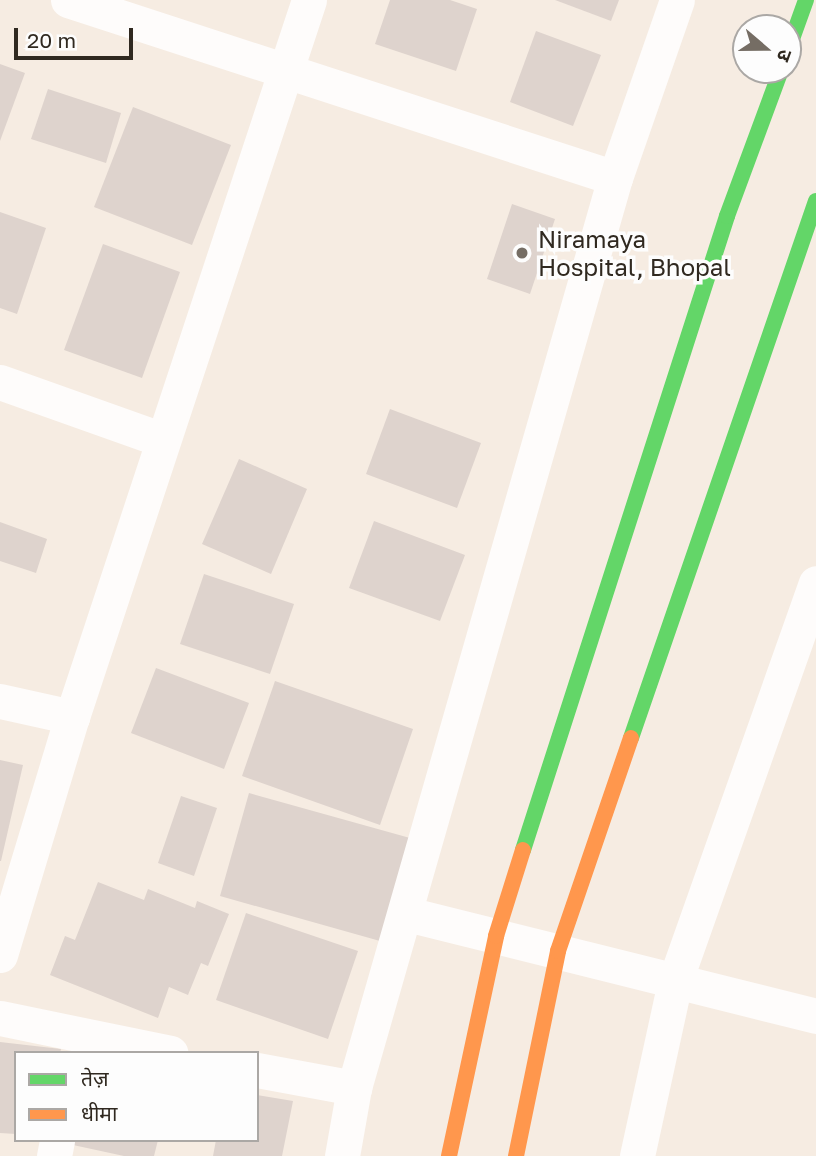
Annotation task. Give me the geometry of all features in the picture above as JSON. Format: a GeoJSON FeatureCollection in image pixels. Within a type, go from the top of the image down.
{"type":"FeatureCollection","features":[{"type":"Feature","properties":{"kind":"main road"},"geometry":{"type":"LineString","coordinates":[[449,1156],[496,936],[727,216],[776,84]]}},
{"type":"Feature","properties":{"kind":"main road"},"geometry":{"type":"LineString","coordinates":[[516,1156],[558,951],[816,201]]}},
{"type":"Feature","properties":{"kind":"street"},"geometry":{"type":"LineString","coordinates":[[68,0],[285,74],[615,178]]}},
{"type":"Feature","properties":{"kind":"street"},"geometry":{"type":"LineString","coordinates":[[0,955],[72,717],[309,0]]}},
{"type":"Feature","properties":{"kind":"street"},"geometry":{"type":"LineString","coordinates":[[342,1156],[354,1088],[407,914],[615,178],[677,0]]}},
{"type":"Feature","properties":{"kind":"street"},"geometry":{"type":"LineString","coordinates":[[0,382],[163,440]]}},
{"type":"Feature","properties":{"kind":"street"},"geometry":{"type":"LineString","coordinates":[[637,1156],[675,981],[816,583]]}},
{"type":"Feature","properties":{"kind":"street"},"geometry":{"type":"LineString","coordinates":[[0,701],[72,717]]}},
{"type":"Feature","properties":{"kind":"street"},"geometry":{"type":"LineString","coordinates":[[407,914],[816,1016]]}},
{"type":"Feature","properties":{"kind":"street"},"geometry":{"type":"LineString","coordinates":[[0,1018],[77,1044],[149,1051]]}},
{"type":"Feature","properties":{"kind":"street"},"geometry":{"type":"LineString","coordinates":[[259,1070],[354,1088]]}},
{"type":"Feature","properties":{"kind":"building"},"geometry":{"type":"Polygon","coordinates":[[[390,0],[450,0],[477,9],[456,71],[375,44],[390,0]]]}},
{"type":"Feature","properties":{"kind":"building"},"geometry":{"type":"Polygon","coordinates":[[[555,0],[619,0],[611,21],[555,0]]]}},
{"type":"Feature","properties":{"kind":"building"},"geometry":{"type":"Polygon","coordinates":[[[536,31],[601,55],[573,126],[510,102],[536,31]]]}},
{"type":"Feature","properties":{"kind":"building"},"geometry":{"type":"Polygon","coordinates":[[[0,64],[25,73],[0,141],[0,64]]]}},
{"type":"Feature","properties":{"kind":"building"},"geometry":{"type":"Polygon","coordinates":[[[48,89],[121,113],[106,163],[31,139],[48,89]]]}},
{"type":"Feature","properties":{"kind":"building"},"geometry":{"type":"Polygon","coordinates":[[[133,107],[231,145],[192,245],[94,207],[133,107]]]}},
{"type":"Feature","properties":{"kind":"building"},"geometry":{"type":"Polygon","coordinates":[[[512,204],[555,219],[530,294],[487,279],[512,204]]]}},
{"type":"Feature","properties":{"kind":"building"},"geometry":{"type":"Polygon","coordinates":[[[0,212],[46,228],[17,314],[0,308],[0,212]]]}},
{"type":"Feature","properties":{"kind":"building"},"geometry":{"type":"Polygon","coordinates":[[[103,244],[180,272],[142,378],[64,350],[103,244]]]}},
{"type":"Feature","properties":{"kind":"building"},"geometry":{"type":"Polygon","coordinates":[[[390,409],[481,443],[457,508],[366,474],[390,409]]]}},
{"type":"Feature","properties":{"kind":"building"},"geometry":{"type":"Polygon","coordinates":[[[239,459],[307,489],[271,574],[202,544],[239,459]]]}},
{"type":"Feature","properties":{"kind":"building"},"geometry":{"type":"Polygon","coordinates":[[[374,521],[465,555],[440,621],[349,588],[374,521]]]}},
{"type":"Feature","properties":{"kind":"building"},"geometry":{"type":"Polygon","coordinates":[[[0,522],[47,539],[36,573],[0,561],[0,522]]]}},
{"type":"Feature","properties":{"kind":"building"},"geometry":{"type":"Polygon","coordinates":[[[204,574],[294,604],[270,674],[180,644],[204,574]]]}},
{"type":"Feature","properties":{"kind":"building"},"geometry":{"type":"Polygon","coordinates":[[[156,668],[249,703],[224,769],[131,733],[156,668]]]}},
{"type":"Feature","properties":{"kind":"building"},"geometry":{"type":"Polygon","coordinates":[[[275,681],[413,729],[380,825],[242,776],[275,681]]]}},
{"type":"Feature","properties":{"kind":"building"},"geometry":{"type":"Polygon","coordinates":[[[0,760],[23,765],[1,861],[0,861],[0,760]]]}},
{"type":"Feature","properties":{"kind":"building"},"geometry":{"type":"Polygon","coordinates":[[[249,793],[410,838],[380,941],[220,896],[249,793]]]}},
{"type":"Feature","properties":{"kind":"building"},"geometry":{"type":"Polygon","coordinates":[[[181,796],[217,808],[194,876],[158,863],[181,796]]]}},
{"type":"Feature","properties":{"kind":"building"},"geometry":{"type":"Polygon","coordinates":[[[98,882],[144,900],[148,889],[195,908],[197,901],[229,914],[208,966],[201,963],[188,995],[169,987],[158,1018],[50,975],[65,936],[75,940],[98,882]]]}},
{"type":"Feature","properties":{"kind":"building"},"geometry":{"type":"Polygon","coordinates":[[[246,913],[358,951],[328,1039],[216,1000],[246,913]]]}},
{"type":"Feature","properties":{"kind":"building"},"geometry":{"type":"Polygon","coordinates":[[[0,1042],[61,1049],[14,1051],[14,1134],[0,1133],[0,1042]]]}},
{"type":"Feature","properties":{"kind":"building"},"geometry":{"type":"Polygon","coordinates":[[[259,1095],[293,1101],[282,1156],[213,1156],[216,1142],[259,1142],[259,1095]]]}},
{"type":"Feature","properties":{"kind":"building"},"geometry":{"type":"Polygon","coordinates":[[[74,1142],[158,1142],[154,1156],[124,1156],[73,1145],[74,1142]]]}},
{"type":"Feature","properties":{"kind":"traffic: fast"},"geometry":{"type":"LineString","coordinates":[[801,14],[806,0]]}},
{"type":"Feature","properties":{"kind":"traffic: fast"},"geometry":{"type":"LineString","coordinates":[[523,850],[727,216],[776,84]]}},
{"type":"Feature","properties":{"kind":"traffic: fast"},"geometry":{"type":"LineString","coordinates":[[631,738],[816,201]]}},
{"type":"Feature","properties":{"kind":"traffic: slow"},"geometry":{"type":"LineString","coordinates":[[516,1156],[558,951],[631,738]]}},
{"type":"Feature","properties":{"kind":"traffic: slow"},"geometry":{"type":"LineString","coordinates":[[449,1156],[496,936],[523,850]]}},
{"type":"Feature","properties":{"kind":"place","name":"Niramaya Hospital, Bhopal"},"geometry":{"type":"Point","coordinates":[522,253]}}]}
